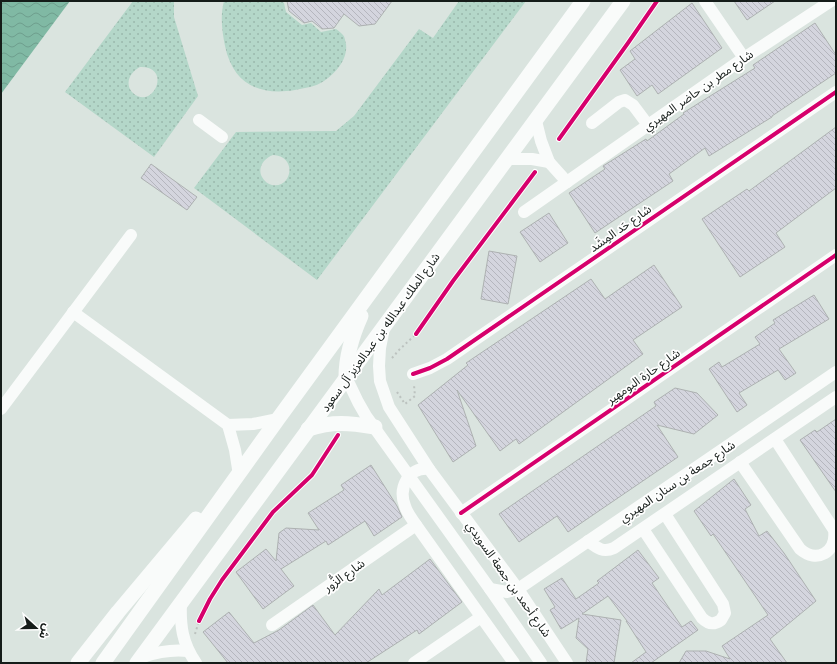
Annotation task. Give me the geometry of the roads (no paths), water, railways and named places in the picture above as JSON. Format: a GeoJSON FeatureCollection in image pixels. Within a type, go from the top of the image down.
{"type":"FeatureCollection","features":[{"type":"Feature","properties":{"kind":"main road"},"geometry":{"type":"LineString","coordinates":[[103,663],[278,419],[583,1]]}},
{"type":"Feature","properties":{"kind":"main road","name":"شارع الملك عبدالله بن عبدالعزيز آل سعود"},"geometry":{"type":"LineString","coordinates":[[140,660],[181,602],[623,1]]}},
{"type":"Feature","properties":{"kind":"main road"},"geometry":{"type":"LineString","coordinates":[[346,377],[349,347],[356,326],[373,289]]}},
{"type":"Feature","properties":{"kind":"main road"},"geometry":{"type":"LineString","coordinates":[[308,429],[336,423],[375,427]]}},
{"type":"Feature","properties":{"kind":"main road"},"geometry":{"type":"LineString","coordinates":[[78,663],[118,612],[207,505],[239,475]]}},
{"type":"Feature","properties":{"kind":"street"},"geometry":{"type":"LineString","coordinates":[[705,1],[744,58]]}},
{"type":"Feature","properties":{"kind":"street","name":"شارع مطر بن حاضر المهيري"},"geometry":{"type":"LineString","coordinates":[[524,212],[744,58],[831,1]]}},
{"type":"Feature","properties":{"kind":"street","name":"شارع حَد المِشَد"},"geometry":{"type":"LineString","coordinates":[[412,374],[430,368],[447,359],[836,92]]}},
{"type":"Feature","properties":{"kind":"street"},"geometry":{"type":"LineString","coordinates":[[592,123],[620,102],[625,100],[633,105],[648,125]]}},
{"type":"Feature","properties":{"kind":"street"},"geometry":{"type":"LineString","coordinates":[[199,120],[222,137]]}},
{"type":"Feature","properties":{"kind":"street"},"geometry":{"type":"LineString","coordinates":[[536,121],[541,142],[549,162],[567,182]]}},
{"type":"Feature","properties":{"kind":"street"},"geometry":{"type":"LineString","coordinates":[[508,159],[532,158],[549,162]]}},
{"type":"Feature","properties":{"kind":"street"},"geometry":{"type":"LineString","coordinates":[[1,410],[131,235]]}},
{"type":"Feature","properties":{"kind":"street","name":"شارع حارة البومهير"},"geometry":{"type":"LineString","coordinates":[[462,513],[836,255]]}},
{"type":"Feature","properties":{"kind":"street"},"geometry":{"type":"LineString","coordinates":[[73,312],[228,426],[235,450],[239,475]]}},
{"type":"Feature","properties":{"kind":"street","name":"شارع أحمد بن جمعة السويدي"},"geometry":{"type":"LineString","coordinates":[[385,325],[380,348],[380,381],[385,398],[395,417],[429,469],[518,589],[567,663]]}},
{"type":"Feature","properties":{"kind":"street","name":"شارع جمعة بن سنان المهيري"},"geometry":{"type":"LineString","coordinates":[[518,589],[836,372]]}},
{"type":"Feature","properties":{"kind":"street","name":"شارع أحمد بن جمعة السويدي"},"geometry":{"type":"LineString","coordinates":[[346,377],[358,402],[375,427],[490,588],[541,663]]}},
{"type":"Feature","properties":{"kind":"street"},"geometry":{"type":"LineString","coordinates":[[588,541],[600,550],[611,550],[836,397]]}},
{"type":"Feature","properties":{"kind":"street"},"geometry":{"type":"LineString","coordinates":[[228,426],[253,424],[278,419]]}},
{"type":"Feature","properties":{"kind":"street","name":"شارع جمعة بن سنان المهيري"},"geometry":{"type":"LineString","coordinates":[[740,462],[800,549],[804,553],[815,556],[825,554],[833,546],[835,535],[834,530],[775,439]]}},
{"type":"Feature","properties":{"kind":"street"},"geometry":{"type":"LineString","coordinates":[[429,469],[420,469],[409,475],[403,487],[403,501],[405,508],[514,663]]}},
{"type":"Feature","properties":{"kind":"street","name":"شارع جمعة بن سنان المهيري"},"geometry":{"type":"LineString","coordinates":[[643,529],[702,618],[713,624],[721,620],[725,613],[723,604],[665,514]]}},
{"type":"Feature","properties":{"kind":"street","name":"شارع الزُّور"},"geometry":{"type":"LineString","coordinates":[[272,625],[416,525]]}},
{"type":"Feature","properties":{"kind":"street"},"geometry":{"type":"LineString","coordinates":[[490,588],[507,592],[518,589]]}},
{"type":"Feature","properties":{"kind":"street"},"geometry":{"type":"LineString","coordinates":[[181,602],[182,626],[188,651],[196,663]]}},
{"type":"Feature","properties":{"kind":"street"},"geometry":{"type":"LineString","coordinates":[[414,663],[481,616]]}},
{"type":"Feature","properties":{"kind":"street"},"geometry":{"type":"LineString","coordinates":[[140,660],[164,651],[188,651]]}},
{"type":"Feature","properties":{"kind":"water"},"geometry":{"type":"Polygon","coordinates":[[[1,1],[70,1],[1,94],[1,1]]]}}]}
